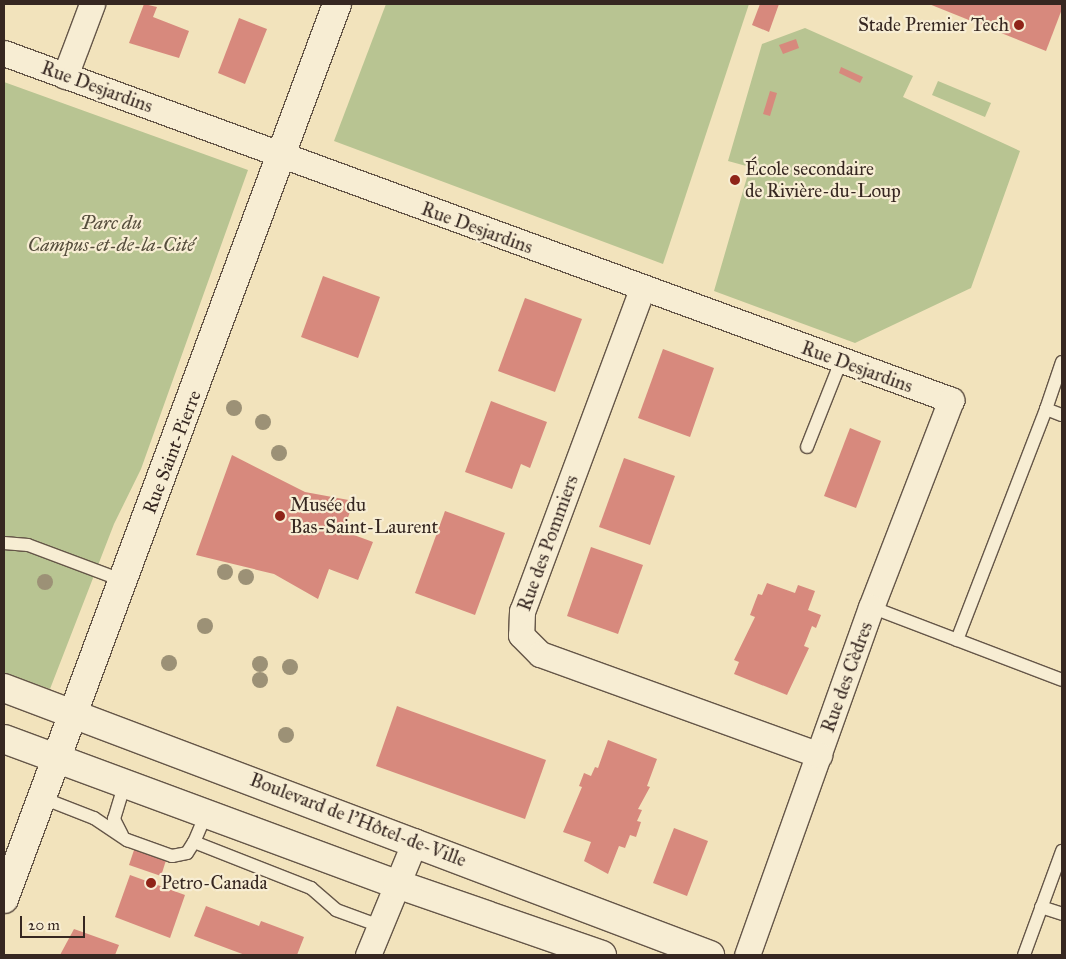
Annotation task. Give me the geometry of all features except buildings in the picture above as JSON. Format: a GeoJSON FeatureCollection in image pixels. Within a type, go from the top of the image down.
{"type":"FeatureCollection","features":[{"type":"Feature","properties":{"kind":"main road","name":"Rue Saint-Pierre"},"geometry":{"type":"LineString","coordinates":[[4,899],[40,797],[124,581],[337,4]]}},
{"type":"Feature","properties":{"kind":"main road","name":"Boulevard de l'Hôtel-de-Ville"},"geometry":{"type":"LineString","coordinates":[[4,688],[415,841],[710,955]]}},
{"type":"Feature","properties":{"kind":"main road"},"geometry":{"type":"LineString","coordinates":[[4,739],[397,884],[602,955]]}},
{"type":"Feature","properties":{"kind":"street"},"geometry":{"type":"LineString","coordinates":[[65,76],[92,4]]}},
{"type":"Feature","properties":{"kind":"street","name":"Rue Desjardins"},"geometry":{"type":"LineString","coordinates":[[4,53],[840,361],[951,400]]}},
{"type":"Feature","properties":{"kind":"street","name":"Rue des Pommiers"},"geometry":{"type":"LineString","coordinates":[[642,288],[522,610],[521,635],[540,654],[819,755]]}},
{"type":"Feature","properties":{"kind":"street","name":"Rue des Cèdres"},"geometry":{"type":"LineString","coordinates":[[747,955],[872,607],[951,400]]}},
{"type":"Feature","properties":{"kind":"street"},"geometry":{"type":"LineString","coordinates":[[368,955],[415,841]]}},
{"type":"Feature","properties":{"kind":"lane"},"geometry":{"type":"LineString","coordinates":[[807,447],[840,361]]}},
{"type":"Feature","properties":{"kind":"lane"},"geometry":{"type":"LineString","coordinates":[[957,640],[1046,409],[1062,362]]}},
{"type":"Feature","properties":{"kind":"lane"},"geometry":{"type":"LineString","coordinates":[[1046,409],[1062,415]]}},
{"type":"Feature","properties":{"kind":"lane"},"geometry":{"type":"LineString","coordinates":[[4,543],[28,545],[124,581]]}},
{"type":"Feature","properties":{"kind":"lane"},"geometry":{"type":"LineString","coordinates":[[872,607],[1062,680]]}},
{"type":"Feature","properties":{"kind":"lane"},"geometry":{"type":"LineString","coordinates":[[125,784],[114,819],[115,826],[127,840]]}},
{"type":"Feature","properties":{"kind":"lane"},"geometry":{"type":"LineString","coordinates":[[40,797],[94,818],[127,840],[172,856],[187,853],[206,814]]}},
{"type":"Feature","properties":{"kind":"lane"},"geometry":{"type":"LineString","coordinates":[[194,842],[311,888],[342,913],[380,926]]}},
{"type":"Feature","properties":{"kind":"lane"},"geometry":{"type":"LineString","coordinates":[[1024,955],[1062,851]]}},
{"type":"Feature","properties":{"kind":"lane"},"geometry":{"type":"LineString","coordinates":[[1041,907],[1062,914]]}},
{"type":"Feature","properties":{"kind":"green space"},"geometry":{"type":"Polygon","coordinates":[[[386,4],[749,4],[663,264],[334,141],[386,4]]]}},
{"type":"Feature","properties":{"kind":"green space"},"geometry":{"type":"Polygon","coordinates":[[[805,28],[913,76],[903,97],[1020,151],[971,288],[855,343],[714,291],[750,167],[728,161],[762,44],[805,28]]]}},
{"type":"Feature","properties":{"kind":"green space"},"geometry":{"type":"Polygon","coordinates":[[[938,81],[991,103],[985,117],[932,95],[938,81]]]}},
{"type":"Feature","properties":{"kind":"green space","name":"Parc du Campus-et-de-la-Cité"},"geometry":{"type":"Polygon","coordinates":[[[4,82],[248,170],[141,469],[114,524],[50,689],[4,673],[4,82]]]}},
{"type":"Feature","properties":{"kind":"place","name":"Stade Premier Tech"},"geometry":{"type":"Point","coordinates":[1019,25]}},
{"type":"Feature","properties":{"kind":"place","name":"École secondaire de Rivière-du-Loup"},"geometry":{"type":"Point","coordinates":[735,180]}},
{"type":"Feature","properties":{"kind":"place","name":"Musée du Bas-Saint-Laurent"},"geometry":{"type":"Point","coordinates":[280,516]}},
{"type":"Feature","properties":{"kind":"place","name":"Petro-Canada"},"geometry":{"type":"Point","coordinates":[151,883]}}]}
